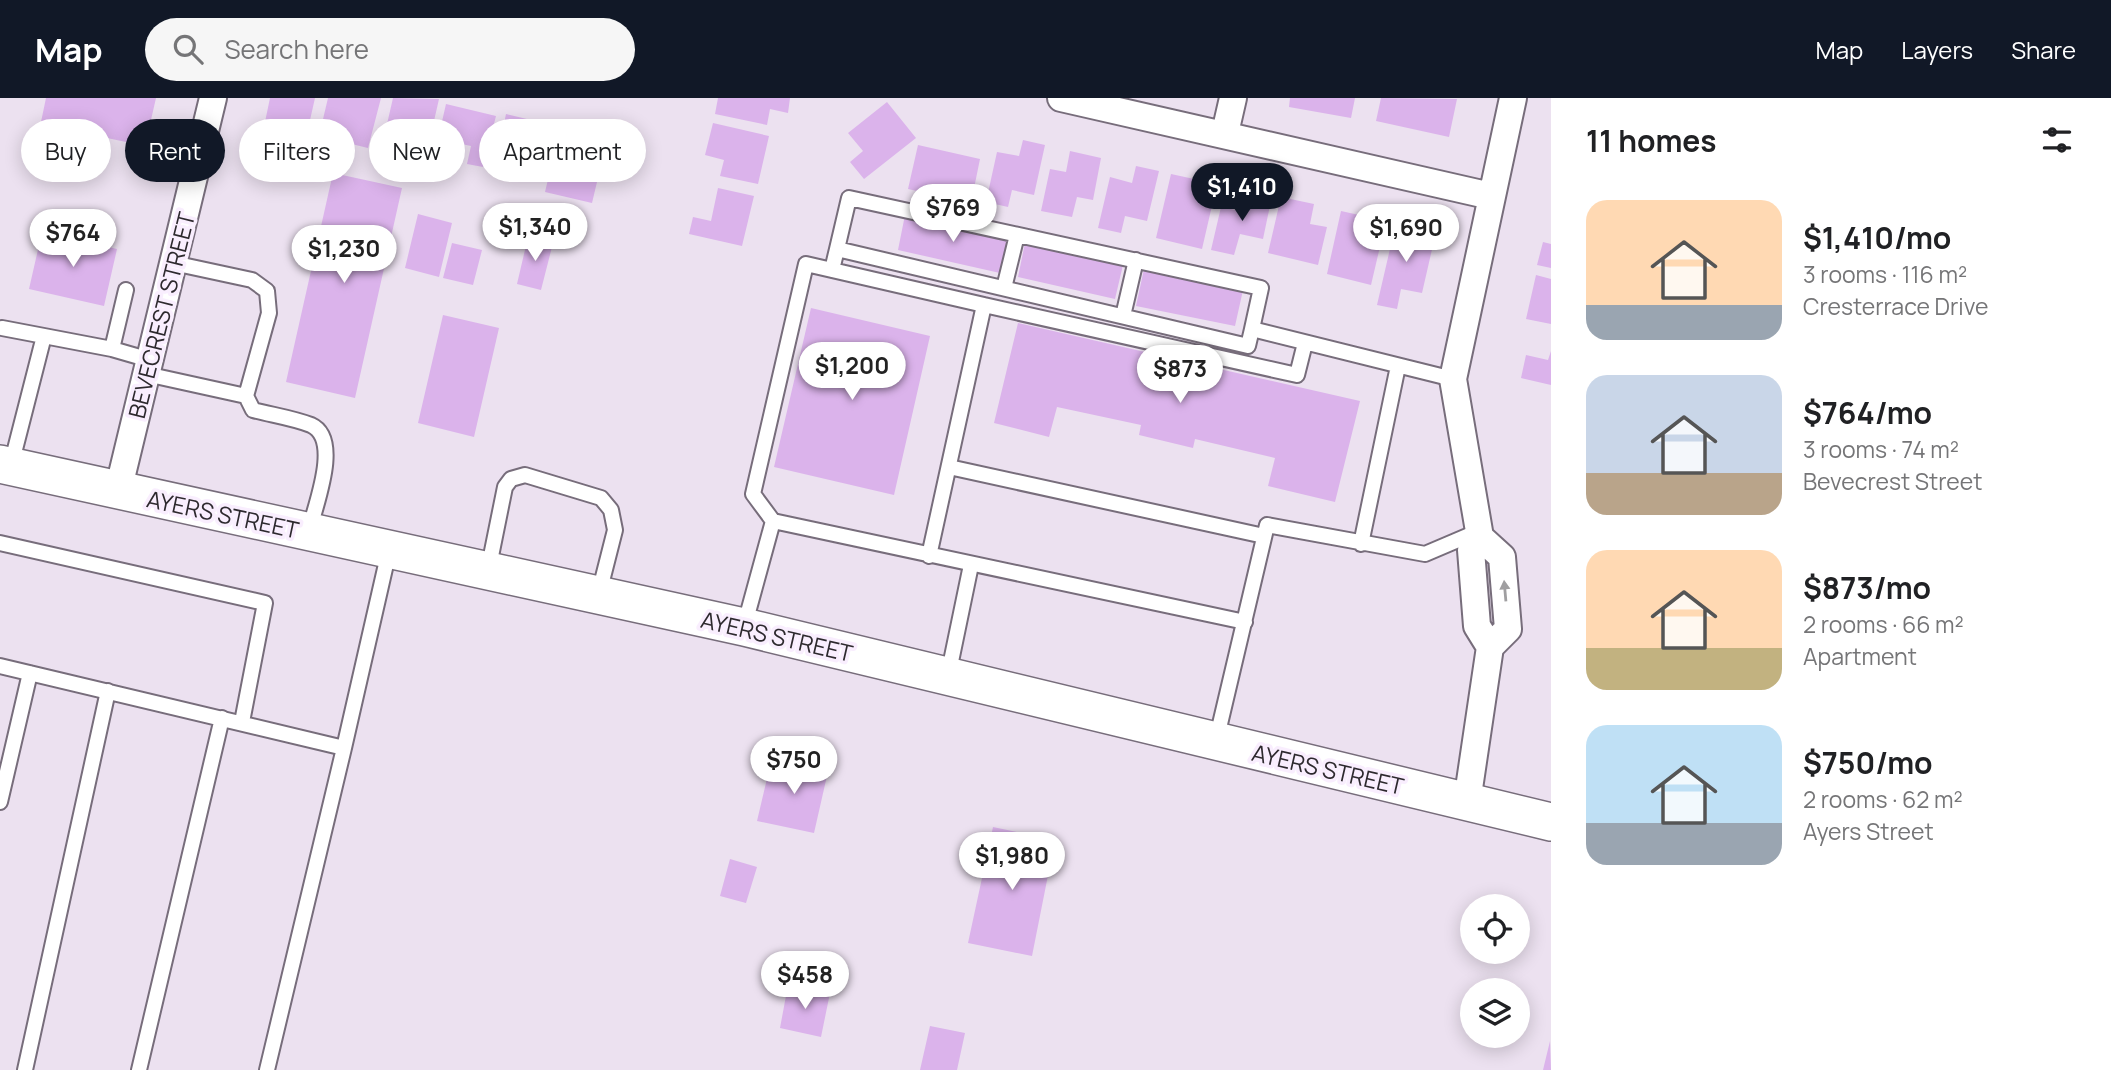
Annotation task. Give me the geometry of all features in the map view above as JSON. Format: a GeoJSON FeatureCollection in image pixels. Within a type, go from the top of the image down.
{"type":"FeatureCollection","features":[{"type":"Feature","properties":{"kind":"main road","name":"AYERS STREET"},"geometry":{"type":"LineString","coordinates":[[5,466],[744,627],[1551,822]]}},
{"type":"Feature","properties":{"kind":"street","name":"BEVECREST STREET"},"geometry":{"type":"LineString","coordinates":[[118,491],[213,98]]}},
{"type":"Feature","properties":{"kind":"street"},"geometry":{"type":"LineString","coordinates":[[1061,98],[1491,196]]}},
{"type":"Feature","properties":{"kind":"street"},"geometry":{"type":"LineString","coordinates":[[1225,134],[1233,98]]}},
{"type":"Feature","properties":{"kind":"street"},"geometry":{"type":"LineString","coordinates":[[1467,802],[1490,647],[1508,629],[1502,557],[1479,534],[1453,379],[1513,98]]}},
{"type":"Feature","properties":{"kind":"lane"},"geometry":{"type":"LineString","coordinates":[[832,270],[836,249],[849,198],[1261,288],[1248,346],[836,249]]}},
{"type":"Feature","properties":{"kind":"lane"},"geometry":{"type":"LineString","coordinates":[[1004,288],[1017,234]]}},
{"type":"Feature","properties":{"kind":"lane"},"geometry":{"type":"LineString","coordinates":[[1123,316],[1136,260]]}},
{"type":"Feature","properties":{"kind":"lane"},"geometry":{"type":"LineString","coordinates":[[173,263],[252,280],[267,291],[269,313],[246,396],[253,410],[312,426],[322,433],[327,460],[309,532]]}},
{"type":"Feature","properties":{"kind":"lane"},"geometry":{"type":"LineString","coordinates":[[1245,622],[929,556],[773,520],[753,494],[806,264],[1297,375],[1305,343]]}},
{"type":"Feature","properties":{"kind":"lane"},"geometry":{"type":"LineString","coordinates":[[112,349],[126,290]]}},
{"type":"Feature","properties":{"kind":"lane"},"geometry":{"type":"LineString","coordinates":[[929,556],[984,305]]}},
{"type":"Feature","properties":{"kind":"lane"},"geometry":{"type":"LineString","coordinates":[[2,328],[112,349],[148,367],[246,396]]}},
{"type":"Feature","properties":{"kind":"lane"},"geometry":{"type":"LineString","coordinates":[[1252,329],[1453,379]]}},
{"type":"Feature","properties":{"kind":"lane"},"geometry":{"type":"LineString","coordinates":[[5,466],[44,336]]}},
{"type":"Feature","properties":{"kind":"lane"},"geometry":{"type":"LineString","coordinates":[[1361,544],[1398,366]]}},
{"type":"Feature","properties":{"kind":"lane"},"geometry":{"type":"LineString","coordinates":[[949,467],[1264,536]]}},
{"type":"Feature","properties":{"kind":"lane"},"geometry":{"type":"LineString","coordinates":[[488,571],[505,487],[511,480],[525,475],[601,498],[611,510],[615,530],[599,595]]}},
{"type":"Feature","properties":{"kind":"lane"},"geometry":{"type":"LineString","coordinates":[[744,627],[773,520]]}},
{"type":"Feature","properties":{"kind":"lane"},"geometry":{"type":"LineString","coordinates":[[1215,742],[1267,525],[1425,554],[1479,534]]}},
{"type":"Feature","properties":{"kind":"lane"},"geometry":{"type":"LineString","coordinates":[[0,542],[265,604],[242,722]]}},
{"type":"Feature","properties":{"kind":"lane"},"geometry":{"type":"LineString","coordinates":[[267,1070],[389,550]]}},
{"type":"Feature","properties":{"kind":"lane"},"geometry":{"type":"LineString","coordinates":[[947,677],[971,565]]}},
{"type":"Feature","properties":{"kind":"lane"},"geometry":{"type":"LineString","coordinates":[[0,666],[344,748]]}},
{"type":"Feature","properties":{"kind":"lane"},"geometry":{"type":"LineString","coordinates":[[0,802],[30,673]]}},
{"type":"Feature","properties":{"kind":"lane"},"geometry":{"type":"LineString","coordinates":[[25,1070],[108,691]]}},
{"type":"Feature","properties":{"kind":"lane"},"geometry":{"type":"LineString","coordinates":[[139,1070],[222,718]]}},
{"type":"Feature","properties":{"kind":"building"},"geometry":{"type":"Polygon","coordinates":[[[46,98],[156,98],[151,119],[125,119],[125,142],[111,139],[111,119],[42,119],[46,98]]]}},
{"type":"Feature","properties":{"kind":"building"},"geometry":{"type":"Polygon","coordinates":[[[270,98],[315,98],[310,119],[266,119],[270,98]]]}},
{"type":"Feature","properties":{"kind":"building"},"geometry":{"type":"Polygon","coordinates":[[[328,98],[381,98],[376,119],[369,119],[368,148],[355,145],[355,119],[323,119],[328,98]]]}},
{"type":"Feature","properties":{"kind":"building"},"geometry":{"type":"Polygon","coordinates":[[[393,98],[439,99],[434,119],[388,119],[393,98]]]}},
{"type":"Feature","properties":{"kind":"building"},"geometry":{"type":"Polygon","coordinates":[[[718,98],[790,98],[788,113],[770,109],[767,125],[715,114],[718,98]]]}},
{"type":"Feature","properties":{"kind":"building"},"geometry":{"type":"Polygon","coordinates":[[[1290,98],[1355,98],[1351,118],[1289,107],[1290,98]]]}},
{"type":"Feature","properties":{"kind":"building"},"geometry":{"type":"Polygon","coordinates":[[[1381,98],[1457,99],[1449,137],[1376,121],[1381,98]]]}},
{"type":"Feature","properties":{"kind":"building"},"geometry":{"type":"Polygon","coordinates":[[[887,102],[916,138],[864,179],[850,162],[863,151],[848,133],[887,102]]]}},
{"type":"Feature","properties":{"kind":"building"},"geometry":{"type":"Polygon","coordinates":[[[446,104],[496,116],[495,119],[479,119],[479,166],[467,164],[471,146],[465,145],[465,119],[443,119],[446,104]]]}},
{"type":"Feature","properties":{"kind":"building"},"geometry":{"type":"Polygon","coordinates":[[[506,114],[527,119],[505,119],[506,114]]]}},
{"type":"Feature","properties":{"kind":"building"},"geometry":{"type":"Polygon","coordinates":[[[713,123],[769,136],[758,184],[720,176],[724,160],[705,155],[713,123]]]}},
{"type":"Feature","properties":{"kind":"building"},"geometry":{"type":"Polygon","coordinates":[[[1023,140],[1045,145],[1034,195],[1012,190],[1008,207],[986,202],[997,152],[1019,156],[1023,140]]]}},
{"type":"Feature","properties":{"kind":"building"},"geometry":{"type":"Polygon","coordinates":[[[918,145],[980,159],[971,203],[908,189],[918,145]]]}},
{"type":"Feature","properties":{"kind":"building"},"geometry":{"type":"Polygon","coordinates":[[[1070,151],[1101,158],[1093,200],[1077,197],[1072,217],[1041,211],[1050,169],[1066,172],[1070,151]]]}},
{"type":"Feature","properties":{"kind":"building"},"geometry":{"type":"Polygon","coordinates":[[[1136,166],[1159,171],[1147,221],[1125,216],[1121,233],[1098,228],[1110,177],[1132,183],[1136,166]]]}},
{"type":"Feature","properties":{"kind":"building"},"geometry":{"type":"Polygon","coordinates":[[[1171,174],[1217,184],[1202,249],[1156,238],[1171,174]]]}},
{"type":"Feature","properties":{"kind":"building"},"geometry":{"type":"Polygon","coordinates":[[[355,178],[402,188],[355,398],[286,382],[331,182],[355,182],[355,178]]]}},
{"type":"Feature","properties":{"kind":"building"},"geometry":{"type":"Polygon","coordinates":[[[547,182],[597,182],[592,203],[545,192],[547,182]]]}},
{"type":"Feature","properties":{"kind":"building"},"geometry":{"type":"Polygon","coordinates":[[[718,188],[754,196],[742,246],[689,234],[693,217],[711,221],[718,188]]]}},
{"type":"Feature","properties":{"kind":"building"},"geometry":{"type":"Polygon","coordinates":[[[1249,191],[1272,196],[1263,239],[1240,234],[1234,255],[1211,250],[1221,207],[1245,212],[1249,191]]]}},
{"type":"Feature","properties":{"kind":"building"},"geometry":{"type":"Polygon","coordinates":[[[1281,197],[1314,204],[1310,224],[1327,227],[1318,265],[1268,253],[1281,197]]]}},
{"type":"Feature","properties":{"kind":"building"},"geometry":{"type":"Polygon","coordinates":[[[1341,211],[1386,221],[1371,285],[1327,274],[1341,211]]]}},
{"type":"Feature","properties":{"kind":"building"},"geometry":{"type":"Polygon","coordinates":[[[418,214],[452,223],[439,277],[405,268],[418,214]]]}},
{"type":"Feature","properties":{"kind":"building"},"geometry":{"type":"Polygon","coordinates":[[[905,215],[1008,238],[1000,273],[898,250],[905,215]]]}},
{"type":"Feature","properties":{"kind":"building"},"geometry":{"type":"Polygon","coordinates":[[[1396,223],[1436,232],[1422,293],[1401,289],[1397,309],[1377,305],[1396,223]]]}},
{"type":"Feature","properties":{"kind":"building"},"geometry":{"type":"Polygon","coordinates":[[[42,232],[117,249],[104,306],[29,289],[42,232]]]}},
{"type":"Feature","properties":{"kind":"building"},"geometry":{"type":"Polygon","coordinates":[[[528,237],[553,243],[541,290],[517,284],[528,237]]]}},
{"type":"Feature","properties":{"kind":"building"},"geometry":{"type":"Polygon","coordinates":[[[1543,242],[1551,244],[1551,268],[1537,265],[1543,242]]]}},
{"type":"Feature","properties":{"kind":"building"},"geometry":{"type":"Polygon","coordinates":[[[452,243],[482,250],[473,285],[443,278],[452,243]]]}},
{"type":"Feature","properties":{"kind":"building"},"geometry":{"type":"Polygon","coordinates":[[[1025,243],[1123,265],[1115,299],[1018,277],[1025,243]]]}},
{"type":"Feature","properties":{"kind":"building"},"geometry":{"type":"Polygon","coordinates":[[[1144,269],[1243,290],[1235,326],[1136,306],[1144,269]]]}},
{"type":"Feature","properties":{"kind":"building"},"geometry":{"type":"Polygon","coordinates":[[[1536,275],[1551,279],[1551,324],[1526,319],[1536,275]]]}},
{"type":"Feature","properties":{"kind":"building"},"geometry":{"type":"Polygon","coordinates":[[[811,308],[930,336],[894,495],[774,467],[811,308]]]}},
{"type":"Feature","properties":{"kind":"building"},"geometry":{"type":"Polygon","coordinates":[[[443,315],[499,328],[474,437],[418,423],[443,315]]]}},
{"type":"Feature","properties":{"kind":"building"},"geometry":{"type":"Polygon","coordinates":[[[1018,323],[1360,401],[1335,502],[1268,486],[1275,458],[1195,439],[1193,448],[1139,435],[1141,425],[1057,407],[1049,437],[994,423],[1018,323]]]}},
{"type":"Feature","properties":{"kind":"building"},"geometry":{"type":"Polygon","coordinates":[[[1551,351],[1551,385],[1521,378],[1526,355],[1548,360],[1551,351]]]}},
{"type":"Feature","properties":{"kind":"building"},"geometry":{"type":"Polygon","coordinates":[[[791,758],[829,767],[814,833],[757,821],[769,770],[787,775],[791,758]]]}},
{"type":"Feature","properties":{"kind":"building"},"geometry":{"type":"Polygon","coordinates":[[[993,827],[1055,840],[1032,956],[968,943],[993,827]]]}},
{"type":"Feature","properties":{"kind":"building"},"geometry":{"type":"Polygon","coordinates":[[[730,859],[757,867],[746,903],[720,896],[730,859]]]}},
{"type":"Feature","properties":{"kind":"building"},"geometry":{"type":"Polygon","coordinates":[[[788,985],[830,993],[821,1037],[780,1028],[788,985]]]}},
{"type":"Feature","properties":{"kind":"building"},"geometry":{"type":"Polygon","coordinates":[[[930,1026],[965,1033],[957,1070],[920,1070],[930,1026]]]}},
{"type":"Feature","properties":{"kind":"building"},"geometry":{"type":"Polygon","coordinates":[[[1550,1041],[1551,1070],[1543,1070],[1550,1041]]]}}]}
